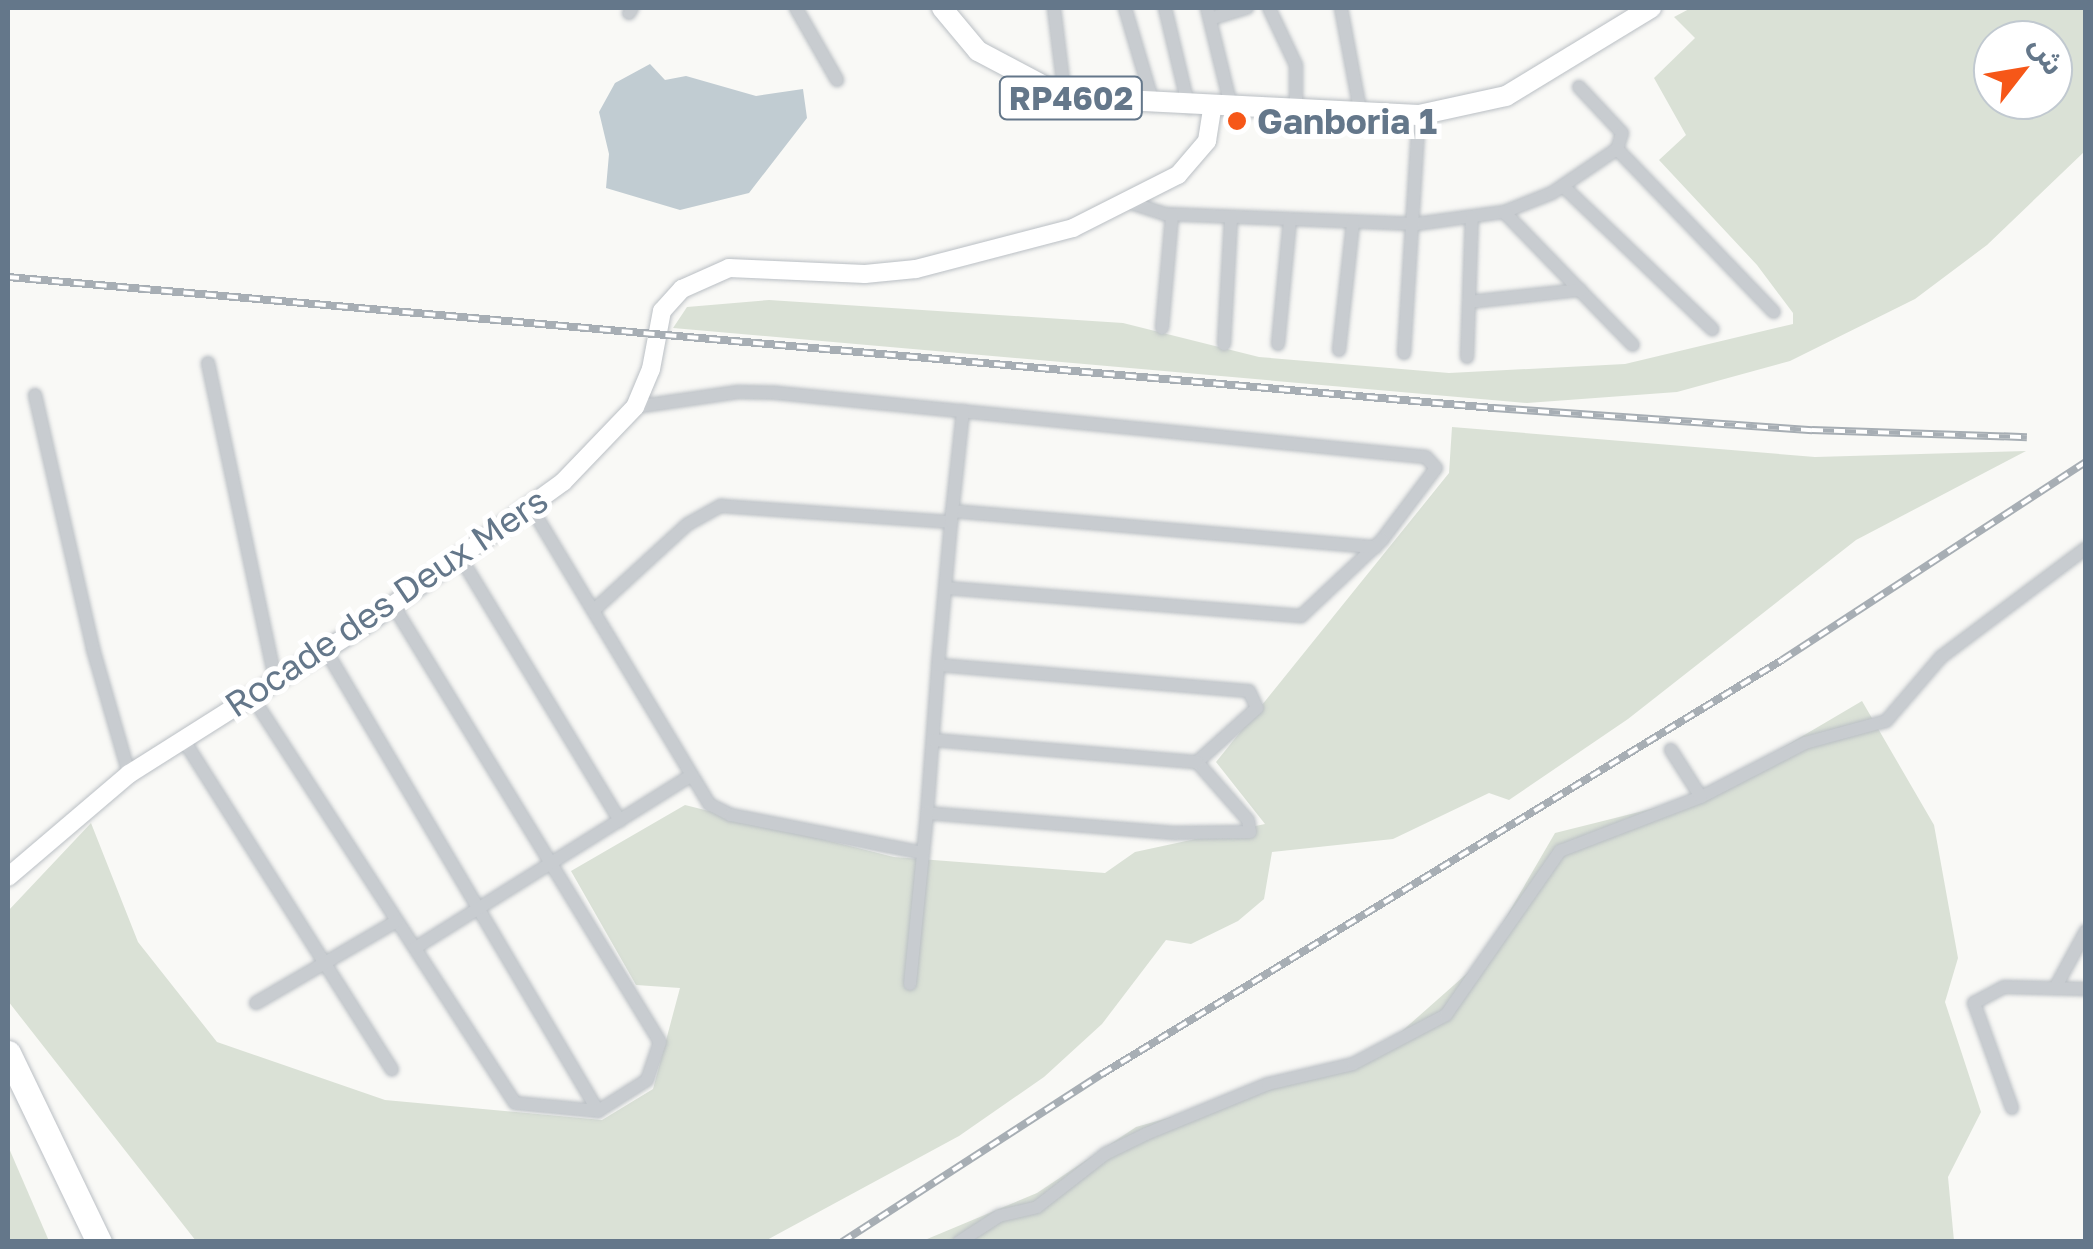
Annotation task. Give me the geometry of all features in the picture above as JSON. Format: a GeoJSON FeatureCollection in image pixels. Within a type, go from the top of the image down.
{"type":"FeatureCollection","features":[{"type":"Feature","properties":{"kind":"highway"},"geometry":{"type":"LineString","coordinates":[[8,1054],[99,1242]]}},
{"type":"Feature","properties":{"kind":"main road","name":"RP4602"},"geometry":{"type":"LineString","coordinates":[[942,8],[978,51],[1064,97],[1222,110],[1420,115],[1506,96],[1651,8]]}},
{"type":"Feature","properties":{"kind":"main road","name":"Rocade des Deux Mers"},"geometry":{"type":"LineString","coordinates":[[8,876],[130,774],[462,560],[532,508],[635,406],[651,369],[666,304],[705,275],[756,266],[865,274],[916,269],[1046,237],[1131,203],[1189,165],[1207,141],[1222,110]]}},
{"type":"Feature","properties":{"kind":"main road","name":"Rocade des Deux Mers"},"geometry":{"type":"LineString","coordinates":[[8,892],[26,864]]}},
{"type":"Feature","properties":{"kind":"street"},"geometry":{"type":"LineString","coordinates":[[796,8],[837,80]]}},
{"type":"Feature","properties":{"kind":"street"},"geometry":{"type":"LineString","coordinates":[[1054,8],[1064,97]]}},
{"type":"Feature","properties":{"kind":"street"},"geometry":{"type":"LineString","coordinates":[[1125,8],[1154,106]]}},
{"type":"Feature","properties":{"kind":"street"},"geometry":{"type":"LineString","coordinates":[[1164,8],[1188,108]]}},
{"type":"Feature","properties":{"kind":"street"},"geometry":{"type":"LineString","coordinates":[[1222,110],[1209,13],[1247,8]]}},
{"type":"Feature","properties":{"kind":"street"},"geometry":{"type":"LineString","coordinates":[[1268,8],[1296,65],[1296,112]]}},
{"type":"Feature","properties":{"kind":"street"},"geometry":{"type":"LineString","coordinates":[[1341,8],[1362,114]]}},
{"type":"Feature","properties":{"kind":"street"},"geometry":{"type":"LineString","coordinates":[[1131,203],[1172,215],[1353,223],[1416,224],[1504,212],[1563,186],[1618,149],[1622,133],[1579,87]]}},
{"type":"Feature","properties":{"kind":"street"},"geometry":{"type":"LineString","coordinates":[[1404,353],[1416,224],[1420,115]]}},
{"type":"Feature","properties":{"kind":"street"},"geometry":{"type":"LineString","coordinates":[[1618,149],[1774,312]]}},
{"type":"Feature","properties":{"kind":"street"},"geometry":{"type":"LineString","coordinates":[[1563,186],[1712,329]]}},
{"type":"Feature","properties":{"kind":"street"},"geometry":{"type":"LineString","coordinates":[[1504,212],[1634,345]]}},
{"type":"Feature","properties":{"kind":"street"},"geometry":{"type":"LineString","coordinates":[[1162,328],[1172,215]]}},
{"type":"Feature","properties":{"kind":"street"},"geometry":{"type":"LineString","coordinates":[[1467,357],[1472,217]]}},
{"type":"Feature","properties":{"kind":"street"},"geometry":{"type":"LineString","coordinates":[[1224,344],[1231,218]]}},
{"type":"Feature","properties":{"kind":"street"},"geometry":{"type":"LineString","coordinates":[[1278,344],[1290,220]]}},
{"type":"Feature","properties":{"kind":"street"},"geometry":{"type":"LineString","coordinates":[[1340,350],[1353,223]]}},
{"type":"Feature","properties":{"kind":"street"},"geometry":{"type":"LineString","coordinates":[[1469,302],[1580,290]]}},
{"type":"Feature","properties":{"kind":"street"},"geometry":{"type":"LineString","coordinates":[[208,362],[275,679]]}},
{"type":"Feature","properties":{"kind":"street"},"geometry":{"type":"LineString","coordinates":[[635,406],[738,392],[963,410],[1426,457],[1436,468],[1434,476],[1375,547],[1301,616],[946,588]]}},
{"type":"Feature","properties":{"kind":"street"},"geometry":{"type":"LineString","coordinates":[[35,395],[93,649],[130,774]]}},
{"type":"Feature","properties":{"kind":"street"},"geometry":{"type":"LineString","coordinates":[[910,984],[963,410]]}},
{"type":"Feature","properties":{"kind":"street"},"geometry":{"type":"LineString","coordinates":[[594,610],[688,524],[721,506],[951,516],[1375,547]]}},
{"type":"Feature","properties":{"kind":"street"},"geometry":{"type":"LineString","coordinates":[[532,508],[710,804],[730,815],[923,853]]}},
{"type":"Feature","properties":{"kind":"street"},"geometry":{"type":"LineString","coordinates":[[959,1242],[999,1216],[1037,1207],[1105,1154],[1146,1134],[1268,1084],[1354,1064],[1446,1015],[1560,851],[1701,797],[1805,743],[1886,721],[1941,657],[2086,548]]}},
{"type":"Feature","properties":{"kind":"street"},"geometry":{"type":"LineString","coordinates":[[462,560],[620,821]]}},
{"type":"Feature","properties":{"kind":"street"},"geometry":{"type":"LineString","coordinates":[[251,695],[515,1102],[598,1111],[646,1080],[660,1042],[546,865],[393,605]]}},
{"type":"Feature","properties":{"kind":"street"},"geometry":{"type":"LineString","coordinates":[[325,649],[473,909],[598,1111]]}},
{"type":"Feature","properties":{"kind":"street"},"geometry":{"type":"LineString","coordinates":[[938,666],[1249,690],[1257,708],[1197,762]]}},
{"type":"Feature","properties":{"kind":"street"},"geometry":{"type":"LineString","coordinates":[[183,738],[392,1070]]}},
{"type":"Feature","properties":{"kind":"street"},"geometry":{"type":"LineString","coordinates":[[927,813],[1247,834],[1248,820],[1197,762],[934,740]]}},
{"type":"Feature","properties":{"kind":"street"},"geometry":{"type":"LineString","coordinates":[[1671,750],[1701,797]]}},
{"type":"Feature","properties":{"kind":"street"},"geometry":{"type":"LineString","coordinates":[[415,948],[690,776]]}},
{"type":"Feature","properties":{"kind":"street"},"geometry":{"type":"LineString","coordinates":[[256,1003],[397,920]]}},
{"type":"Feature","properties":{"kind":"street"},"geometry":{"type":"LineString","coordinates":[[2055,988],[2086,930]]}},
{"type":"Feature","properties":{"kind":"street"},"geometry":{"type":"LineString","coordinates":[[2012,1108],[1974,1003],[2004,987],[2086,989]]}},
{"type":"Feature","properties":{"kind":"shaded area"},"geometry":{"type":"Polygon","coordinates":[[[1691,8],[2085,8],[2085,151],[1987,245],[1915,299],[1790,361],[1677,392],[1527,403],[673,328],[687,307],[769,300],[1123,323],[1259,357],[1449,373],[1625,364],[1793,324],[1793,313],[1757,265],[1659,160],[1686,135],[1654,78],[1695,38],[1674,17],[1691,8]]]}},
{"type":"Feature","properties":{"kind":"shaded area"},"geometry":{"type":"Polygon","coordinates":[[[650,64],[665,80],[686,76],[756,96],[803,89],[807,118],[749,193],[680,210],[606,188],[609,154],[599,112],[615,83],[650,64]]]}},
{"type":"Feature","properties":{"kind":"shaded area"},"geometry":{"type":"Polygon","coordinates":[[[1452,427],[1815,457],[2026,451],[1856,540],[1628,719],[1509,800],[1489,793],[1393,839],[1272,852],[1264,899],[1238,921],[1191,944],[1166,940],[1102,1024],[1044,1077],[959,1136],[765,1241],[196,1241],[8,1001],[8,911],[91,823],[138,942],[217,1042],[385,1100],[602,1120],[653,1089],[680,988],[636,985],[571,871],[685,805],[894,857],[1105,873],[1135,852],[1265,824],[1216,762],[1449,473],[1452,427]]]}},
{"type":"Feature","properties":{"kind":"shaded area"},"geometry":{"type":"Polygon","coordinates":[[[1862,701],[1934,825],[1958,958],[1945,1002],[1981,1112],[1948,1177],[1954,1241],[920,1242],[1037,1193],[1136,1127],[1367,1062],[1480,962],[1555,833],[1699,797],[1862,701]]]}},
{"type":"Feature","properties":{"kind":"shaded area"},"geometry":{"type":"Polygon","coordinates":[[[8,1146],[49,1241],[8,1241],[8,1146]]]}},
{"type":"Feature","properties":{"kind":"railway"},"geometry":{"type":"LineString","coordinates":[[8,277],[1494,408],[1812,430],[2027,437]]}},
{"type":"Feature","properties":{"kind":"railway"},"geometry":{"type":"LineString","coordinates":[[842,1242],[1102,1074],[1782,660],[2086,462]]}},
{"type":"Feature","properties":{"kind":"place","name":"Ganboria 1"},"geometry":{"type":"Point","coordinates":[1237,121]}}]}
